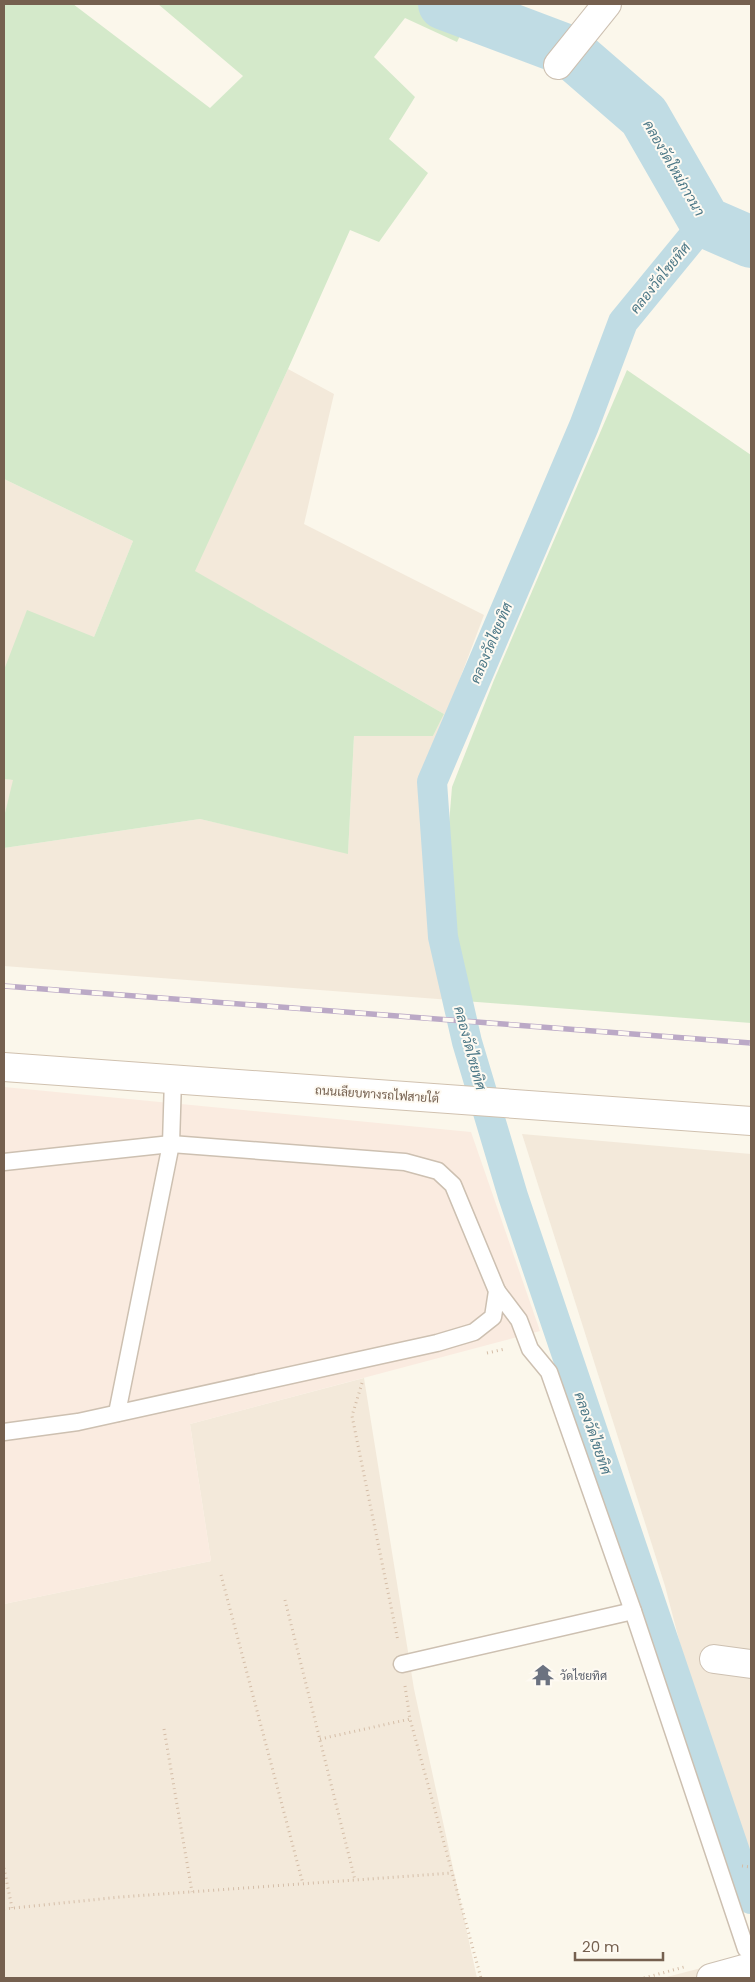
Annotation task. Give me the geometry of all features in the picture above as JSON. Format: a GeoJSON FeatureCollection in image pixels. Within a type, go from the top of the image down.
{"type":"FeatureCollection","features":[{"type":"Feature","properties":{"kind":"main road"},"geometry":{"type":"LineString","coordinates":[[558,66],[607,4]]}},
{"type":"Feature","properties":{"kind":"main road","name":"ถนนเลียบทางรถไฟสายใต้"},"geometry":{"type":"LineString","coordinates":[[4,1067],[751,1121]]}},
{"type":"Feature","properties":{"kind":"main road"},"geometry":{"type":"LineString","coordinates":[[714,1659],[751,1664]]}},
{"type":"Feature","properties":{"kind":"main road"},"geometry":{"type":"LineString","coordinates":[[711,1978],[749,1958]]}},
{"type":"Feature","properties":{"kind":"lane"},"geometry":{"type":"LineString","coordinates":[[117,1413],[171,1144],[173,1079]]}},
{"type":"Feature","properties":{"kind":"lane"},"geometry":{"type":"LineString","coordinates":[[4,1162],[171,1144],[405,1162],[438,1171],[453,1185],[497,1291],[519,1320],[530,1349],[549,1372],[633,1611],[749,1958]]}},
{"type":"Feature","properties":{"kind":"lane"},"geometry":{"type":"LineString","coordinates":[[4,1432],[78,1422],[437,1343],[474,1332],[493,1317],[497,1291]]}},
{"type":"Feature","properties":{"kind":"lane"},"geometry":{"type":"LineString","coordinates":[[402,1664],[633,1611]]}},
{"type":"Feature","properties":{"kind":"path"},"geometry":{"type":"LineString","coordinates":[[477,1356],[516,1346],[530,1349]]}},
{"type":"Feature","properties":{"kind":"path"},"geometry":{"type":"LineString","coordinates":[[371,1381],[361,1383],[352,1416],[402,1664],[410,1719],[481,1978]]}},
{"type":"Feature","properties":{"kind":"path"},"geometry":{"type":"LineString","coordinates":[[221,1575],[303,1884]]}},
{"type":"Feature","properties":{"kind":"path"},"geometry":{"type":"LineString","coordinates":[[285,1600],[355,1880]]}},
{"type":"Feature","properties":{"kind":"path"},"geometry":{"type":"LineString","coordinates":[[320,1739],[410,1719]]}},
{"type":"Feature","properties":{"kind":"path"},"geometry":{"type":"LineString","coordinates":[[164,1729],[192,1892]]}},
{"type":"Feature","properties":{"kind":"path"},"geometry":{"type":"LineString","coordinates":[[4,1868],[12,1908]]}},
{"type":"Feature","properties":{"kind":"path"},"geometry":{"type":"LineString","coordinates":[[4,1909],[192,1892],[452,1873]]}},
{"type":"Feature","properties":{"kind":"shaded area"},"geometry":{"type":"Polygon","coordinates":[[[288,369],[334,394],[304,524],[484,615],[434,747],[464,1001],[4,966],[4,848],[200,819],[348,853],[354,736],[433,736],[444,714],[194,571],[288,369]]]}},
{"type":"Feature","properties":{"kind":"shaded area"},"geometry":{"type":"Polygon","coordinates":[[[4,479],[133,541],[94,637],[4,670],[4,479]]]}},
{"type":"Feature","properties":{"kind":"shaded area"},"geometry":{"type":"Polygon","coordinates":[[[4,779],[14,780],[4,817],[4,779]]]}},
{"type":"Feature","properties":{"kind":"shaded area"},"geometry":{"type":"Polygon","coordinates":[[[4,1087],[471,1132],[540,1331],[190,1424],[211,1561],[4,1604],[4,1087]]]}},
{"type":"Feature","properties":{"kind":"shaded area"},"geometry":{"type":"Polygon","coordinates":[[[522,1134],[751,1154],[751,1916],[665,1586],[522,1134]]]}},
{"type":"Feature","properties":{"kind":"shaded area"},"geometry":{"type":"Polygon","coordinates":[[[364,1378],[414,1689],[477,1978],[4,1978],[4,1604],[211,1561],[190,1424],[364,1378]]]}},
{"type":"Feature","properties":{"kind":"shaded area"},"geometry":{"type":"Polygon","coordinates":[[[751,1955],[751,1978],[663,1978],[751,1955]]]}},
{"type":"Feature","properties":{"kind":"green space"},"geometry":{"type":"Polygon","coordinates":[[[4,4],[73,4],[210,108],[243,76],[158,4],[475,4],[457,42],[405,18],[374,57],[415,97],[389,139],[428,173],[379,242],[350,230],[195,571],[444,714],[433,736],[354,736],[348,854],[200,819],[4,848],[4,817],[13,780],[4,779],[4,670],[27,610],[94,637],[133,541],[4,479],[4,4]]]}},
{"type":"Feature","properties":{"kind":"green space"},"geometry":{"type":"Polygon","coordinates":[[[627,370],[751,455],[751,1023],[464,1001],[447,848],[452,787],[494,680],[627,370]]]}},
{"type":"Feature","properties":{"kind":"waterway","name":"คลองวัดใหม่ภาวนา"},"geometry":{"type":"LineString","coordinates":[[444,4],[569,51],[644,116],[705,222],[751,242]]}},
{"type":"Feature","properties":{"kind":"waterway","name":"คลองวัดไชยทิศ"},"geometry":{"type":"LineString","coordinates":[[705,222],[623,322],[584,426],[432,782],[443,937],[467,1042],[513,1196],[751,1899]]}},
{"type":"Feature","properties":{"kind":"railway"},"geometry":{"type":"LineString","coordinates":[[4,986],[751,1043]]}},
{"type":"Feature","properties":{"kind":"place","name":"วัดไชยทิศ"},"geometry":{"type":"Point","coordinates":[543,1675]}}]}
